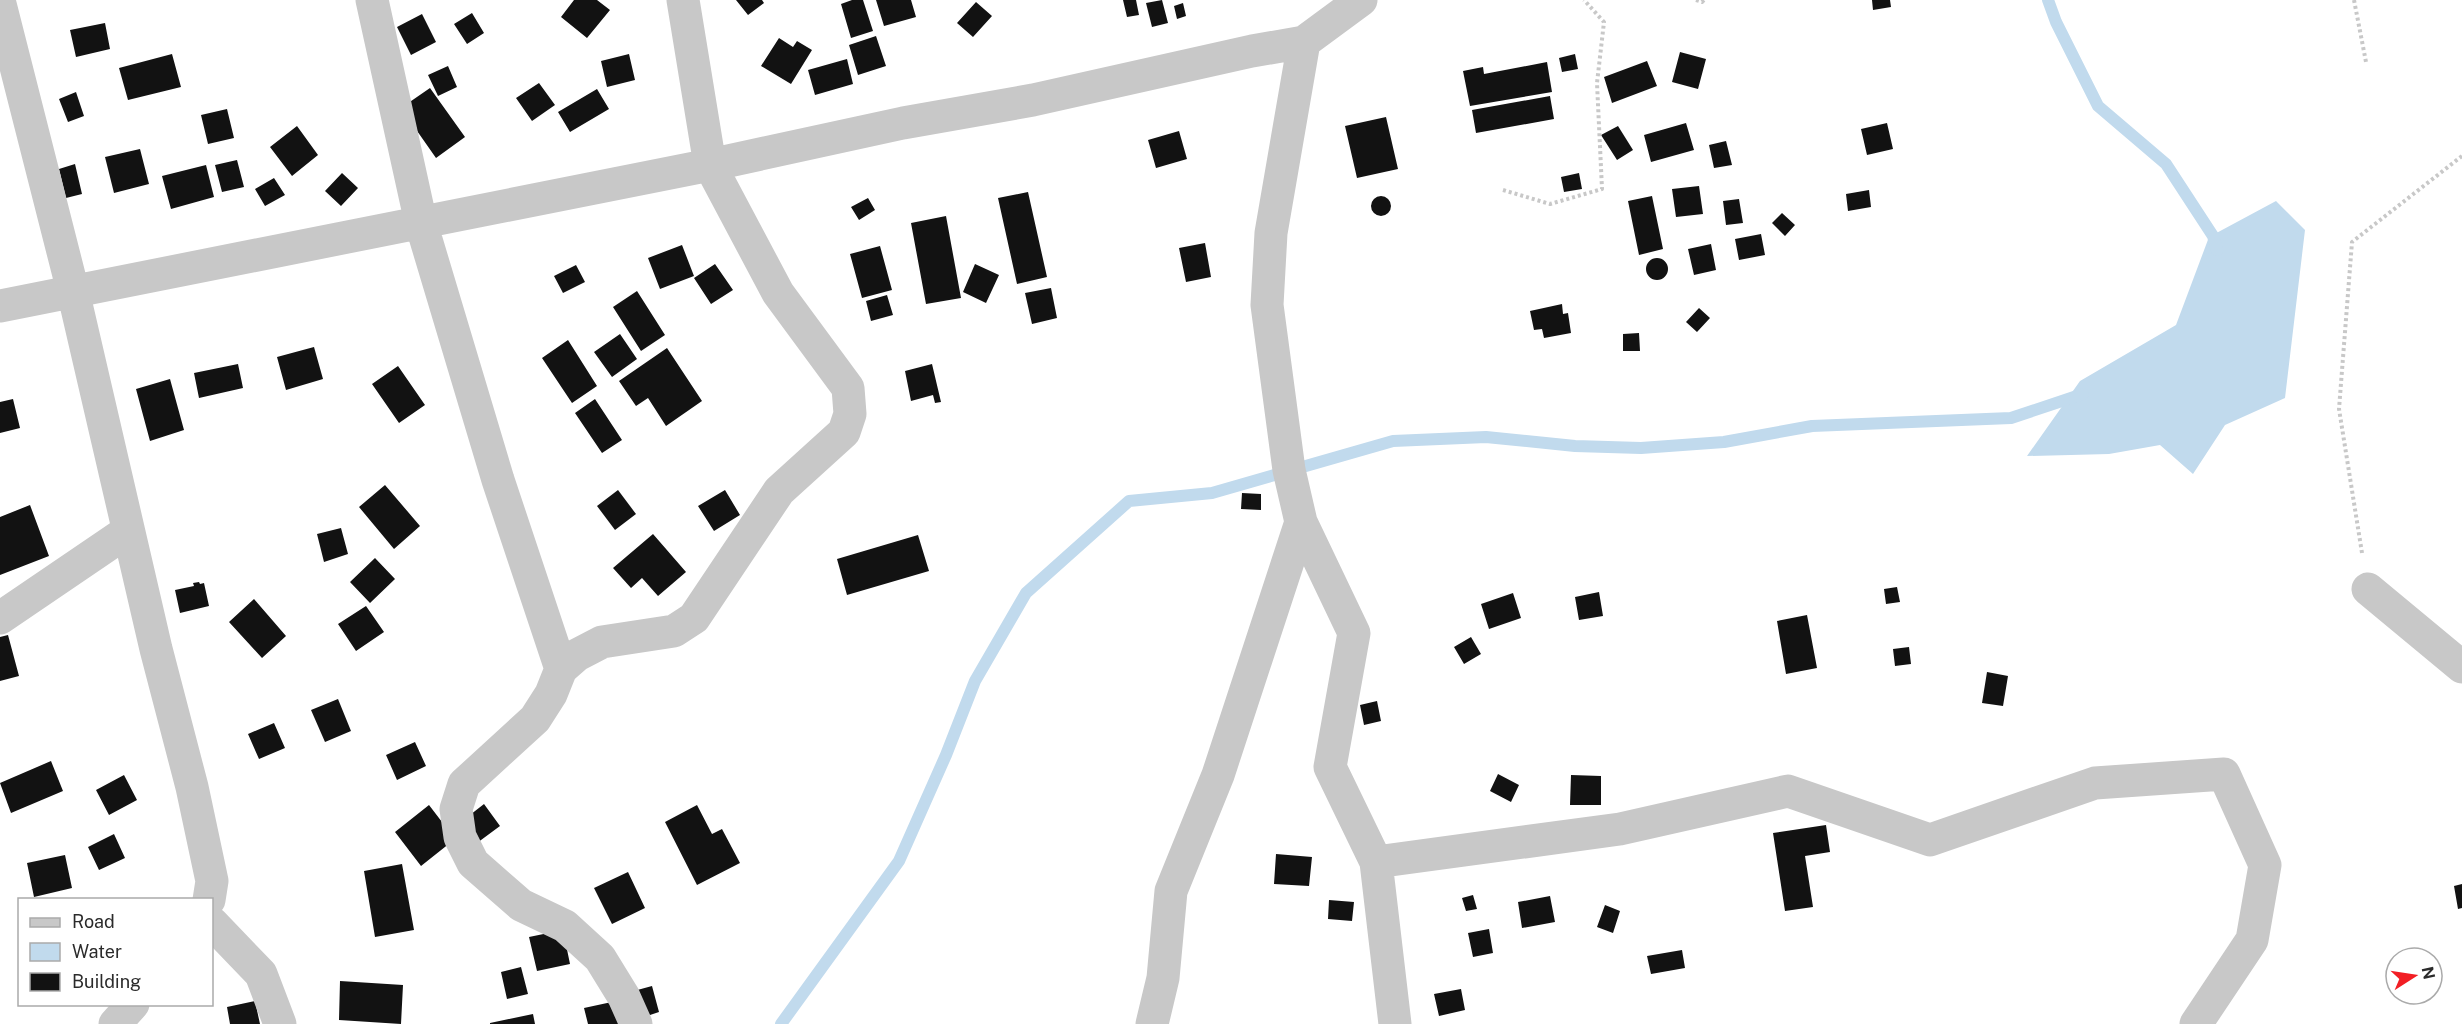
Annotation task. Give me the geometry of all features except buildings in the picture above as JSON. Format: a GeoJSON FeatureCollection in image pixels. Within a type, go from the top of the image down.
{"type":"FeatureCollection","features":[{"type":"Feature","properties":{"kind":"street"},"geometry":{"type":"LineString","coordinates":[[372,0],[421,223],[498,480],[561,669]]}},
{"type":"Feature","properties":{"kind":"street"},"geometry":{"type":"LineString","coordinates":[[636,1024],[624,997],[600,958],[565,926],[521,905],[473,863],[460,837],[456,809],[464,784],[535,719],[551,694],[561,669],[577,655],[602,642],[674,631],[694,618],[779,491],[844,432],[850,414],[848,388],[778,293],[710,165],[683,0]]}},
{"type":"Feature","properties":{"kind":"street"},"geometry":{"type":"LineString","coordinates":[[0,306],[710,165],[903,123],[1033,99],[1252,51],[1304,42],[1361,0]]}},
{"type":"Feature","properties":{"kind":"street"},"geometry":{"type":"LineString","coordinates":[[0,4],[73,291],[128,531],[192,787],[212,881],[209,898]]}},
{"type":"Feature","properties":{"kind":"street"},"geometry":{"type":"LineString","coordinates":[[1304,42],[1271,233],[1267,305],[1289,470],[1301,522],[1354,633],[1330,767],[1376,862],[1395,1024]]}},
{"type":"Feature","properties":{"kind":"street"},"geometry":{"type":"LineString","coordinates":[[1152,1024],[1163,978],[1171,891],[1218,776],[1301,522]]}},
{"type":"Feature","properties":{"kind":"street"},"geometry":{"type":"LineString","coordinates":[[0,618],[128,531]]}},
{"type":"Feature","properties":{"kind":"street"},"geometry":{"type":"LineString","coordinates":[[2368,588],[2462,667]]}},
{"type":"Feature","properties":{"kind":"street"},"geometry":{"type":"LineString","coordinates":[[1376,862],[1620,829],[1788,791],[1930,840],[2095,783],[2224,774],[2265,865],[2252,940],[2196,1024]]}},
{"type":"Feature","properties":{"kind":"street"},"geometry":{"type":"LineString","coordinates":[[213,924],[261,974],[280,1024]]}},
{"type":"Feature","properties":{"kind":"street"},"geometry":{"type":"LineString","coordinates":[[115,1024],[132,1006]]}},
{"type":"Feature","properties":{"kind":"path"},"geometry":{"type":"LineString","coordinates":[[1503,190],[1550,204],[1602,189],[1597,83],[1604,22],[1584,0]]}},
{"type":"Feature","properties":{"kind":"path"},"geometry":{"type":"LineString","coordinates":[[1696,0],[1702,2],[1704,0]]}},
{"type":"Feature","properties":{"kind":"path"},"geometry":{"type":"LineString","coordinates":[[2354,0],[2366,62]]}},
{"type":"Feature","properties":{"kind":"path"},"geometry":{"type":"LineString","coordinates":[[2368,588],[2339,409],[2352,242],[2462,156]]}},
{"type":"Feature","properties":{"kind":"water"},"geometry":{"type":"Polygon","coordinates":[[[2276,201],[2305,230],[2285,398],[2225,425],[2193,474],[2160,445],[2109,454],[2027,456],[2080,381],[2176,325],[2209,237],[2276,201]]]}},
{"type":"Feature","properties":{"kind":"waterway"},"geometry":{"type":"LineString","coordinates":[[2048,0],[2056,22],[2098,106],[2166,164],[2213,236],[2217,250]]}},
{"type":"Feature","properties":{"kind":"waterway"},"geometry":{"type":"LineString","coordinates":[[781,1024],[899,861],[946,755],[975,681],[1026,593],[1129,501],[1212,493],[1393,441],[1486,437],[1575,446],[1641,448],[1724,442],[1812,426],[2011,418],[2083,394]]}}]}
